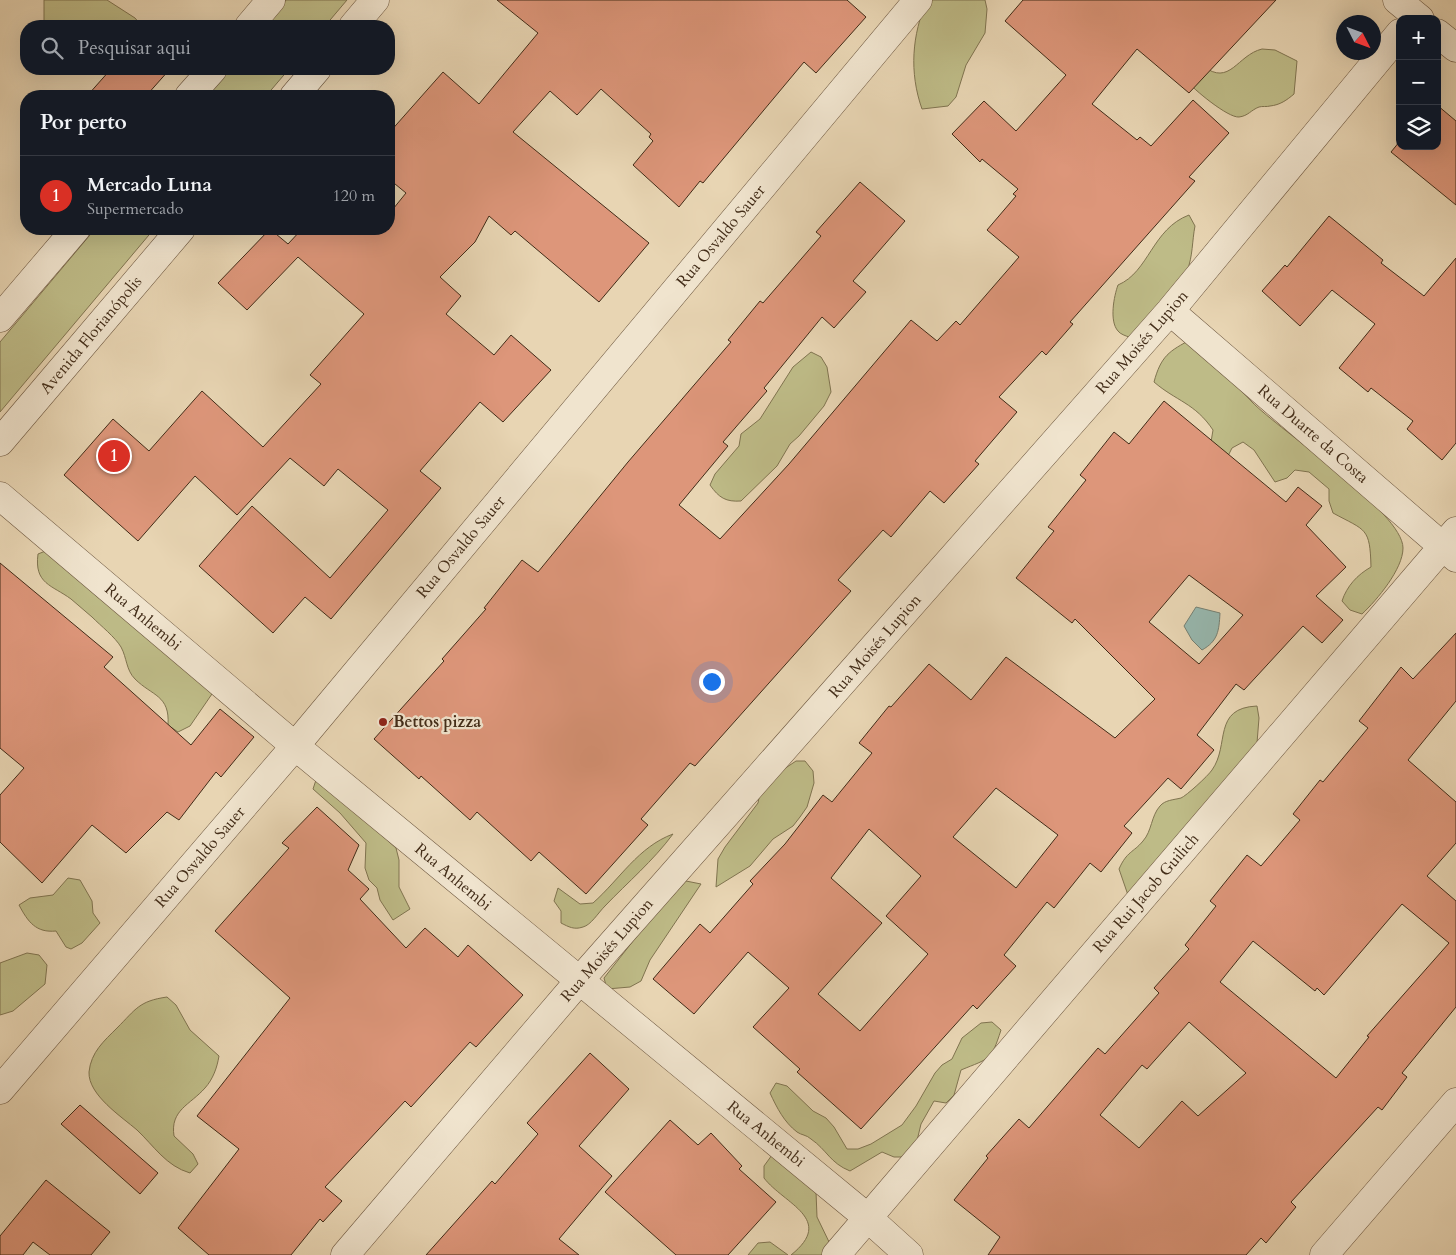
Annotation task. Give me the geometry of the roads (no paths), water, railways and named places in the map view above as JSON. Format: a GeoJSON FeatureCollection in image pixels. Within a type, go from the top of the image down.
{"type":"FeatureCollection","features":[{"type":"Feature","properties":{"kind":"street"},"geometry":{"type":"LineString","coordinates":[[254,20],[271,0]]}},
{"type":"Feature","properties":{"kind":"street"},"geometry":{"type":"LineString","coordinates":[[358,20],[375,0]]}},
{"type":"Feature","properties":{"kind":"street","name":"Rua Osvaldo Sauer"},"geometry":{"type":"LineString","coordinates":[[0,1090],[294,746],[918,0]]}},
{"type":"Feature","properties":{"kind":"street","name":"Rua Moisés Lupion"},"geometry":{"type":"LineString","coordinates":[[345,1255],[579,981],[1170,311],[1396,33]]}},
{"type":"Feature","properties":{"kind":"street"},"geometry":{"type":"LineString","coordinates":[[1441,36],[1456,48]]}},
{"type":"Feature","properties":{"kind":"street"},"geometry":{"type":"LineString","coordinates":[[194,90],[208,75]]}},
{"type":"Feature","properties":{"kind":"street"},"geometry":{"type":"LineString","coordinates":[[299,90],[312,75]]}},
{"type":"Feature","properties":{"kind":"street"},"geometry":{"type":"LineString","coordinates":[[0,318],[71,235]]}},
{"type":"Feature","properties":{"kind":"street","name":"Avenida Florianópolis"},"geometry":{"type":"LineString","coordinates":[[0,442],[176,235]]}},
{"type":"Feature","properties":{"kind":"street","name":"Rua Duarte da Costa"},"geometry":{"type":"LineString","coordinates":[[1170,311],[1452,545]]}},
{"type":"Feature","properties":{"kind":"street","name":"Rua Anhembi"},"geometry":{"type":"LineString","coordinates":[[0,496],[294,746],[868,1218],[909,1255]]}},
{"type":"Feature","properties":{"kind":"street","name":"Rua Rui Jacob Guilich"},"geometry":{"type":"LineString","coordinates":[[836,1255],[1452,545]]}},
{"type":"Feature","properties":{"kind":"street"},"geometry":{"type":"LineString","coordinates":[[1324,1255],[1456,1102]]}},
{"type":"Feature","properties":{"kind":"water"},"geometry":{"type":"Polygon","coordinates":[[[1196,607],[1220,613],[1217,635],[1202,650],[1192,640],[1184,626],[1196,607]]]}},
{"type":"Feature","properties":{"kind":"place","name":"Mercado Luna"},"geometry":{"type":"Point","coordinates":[114,456]}},
{"type":"Feature","properties":{"kind":"place","name":"Bettos pizza"},"geometry":{"type":"Point","coordinates":[383,722]}}]}
